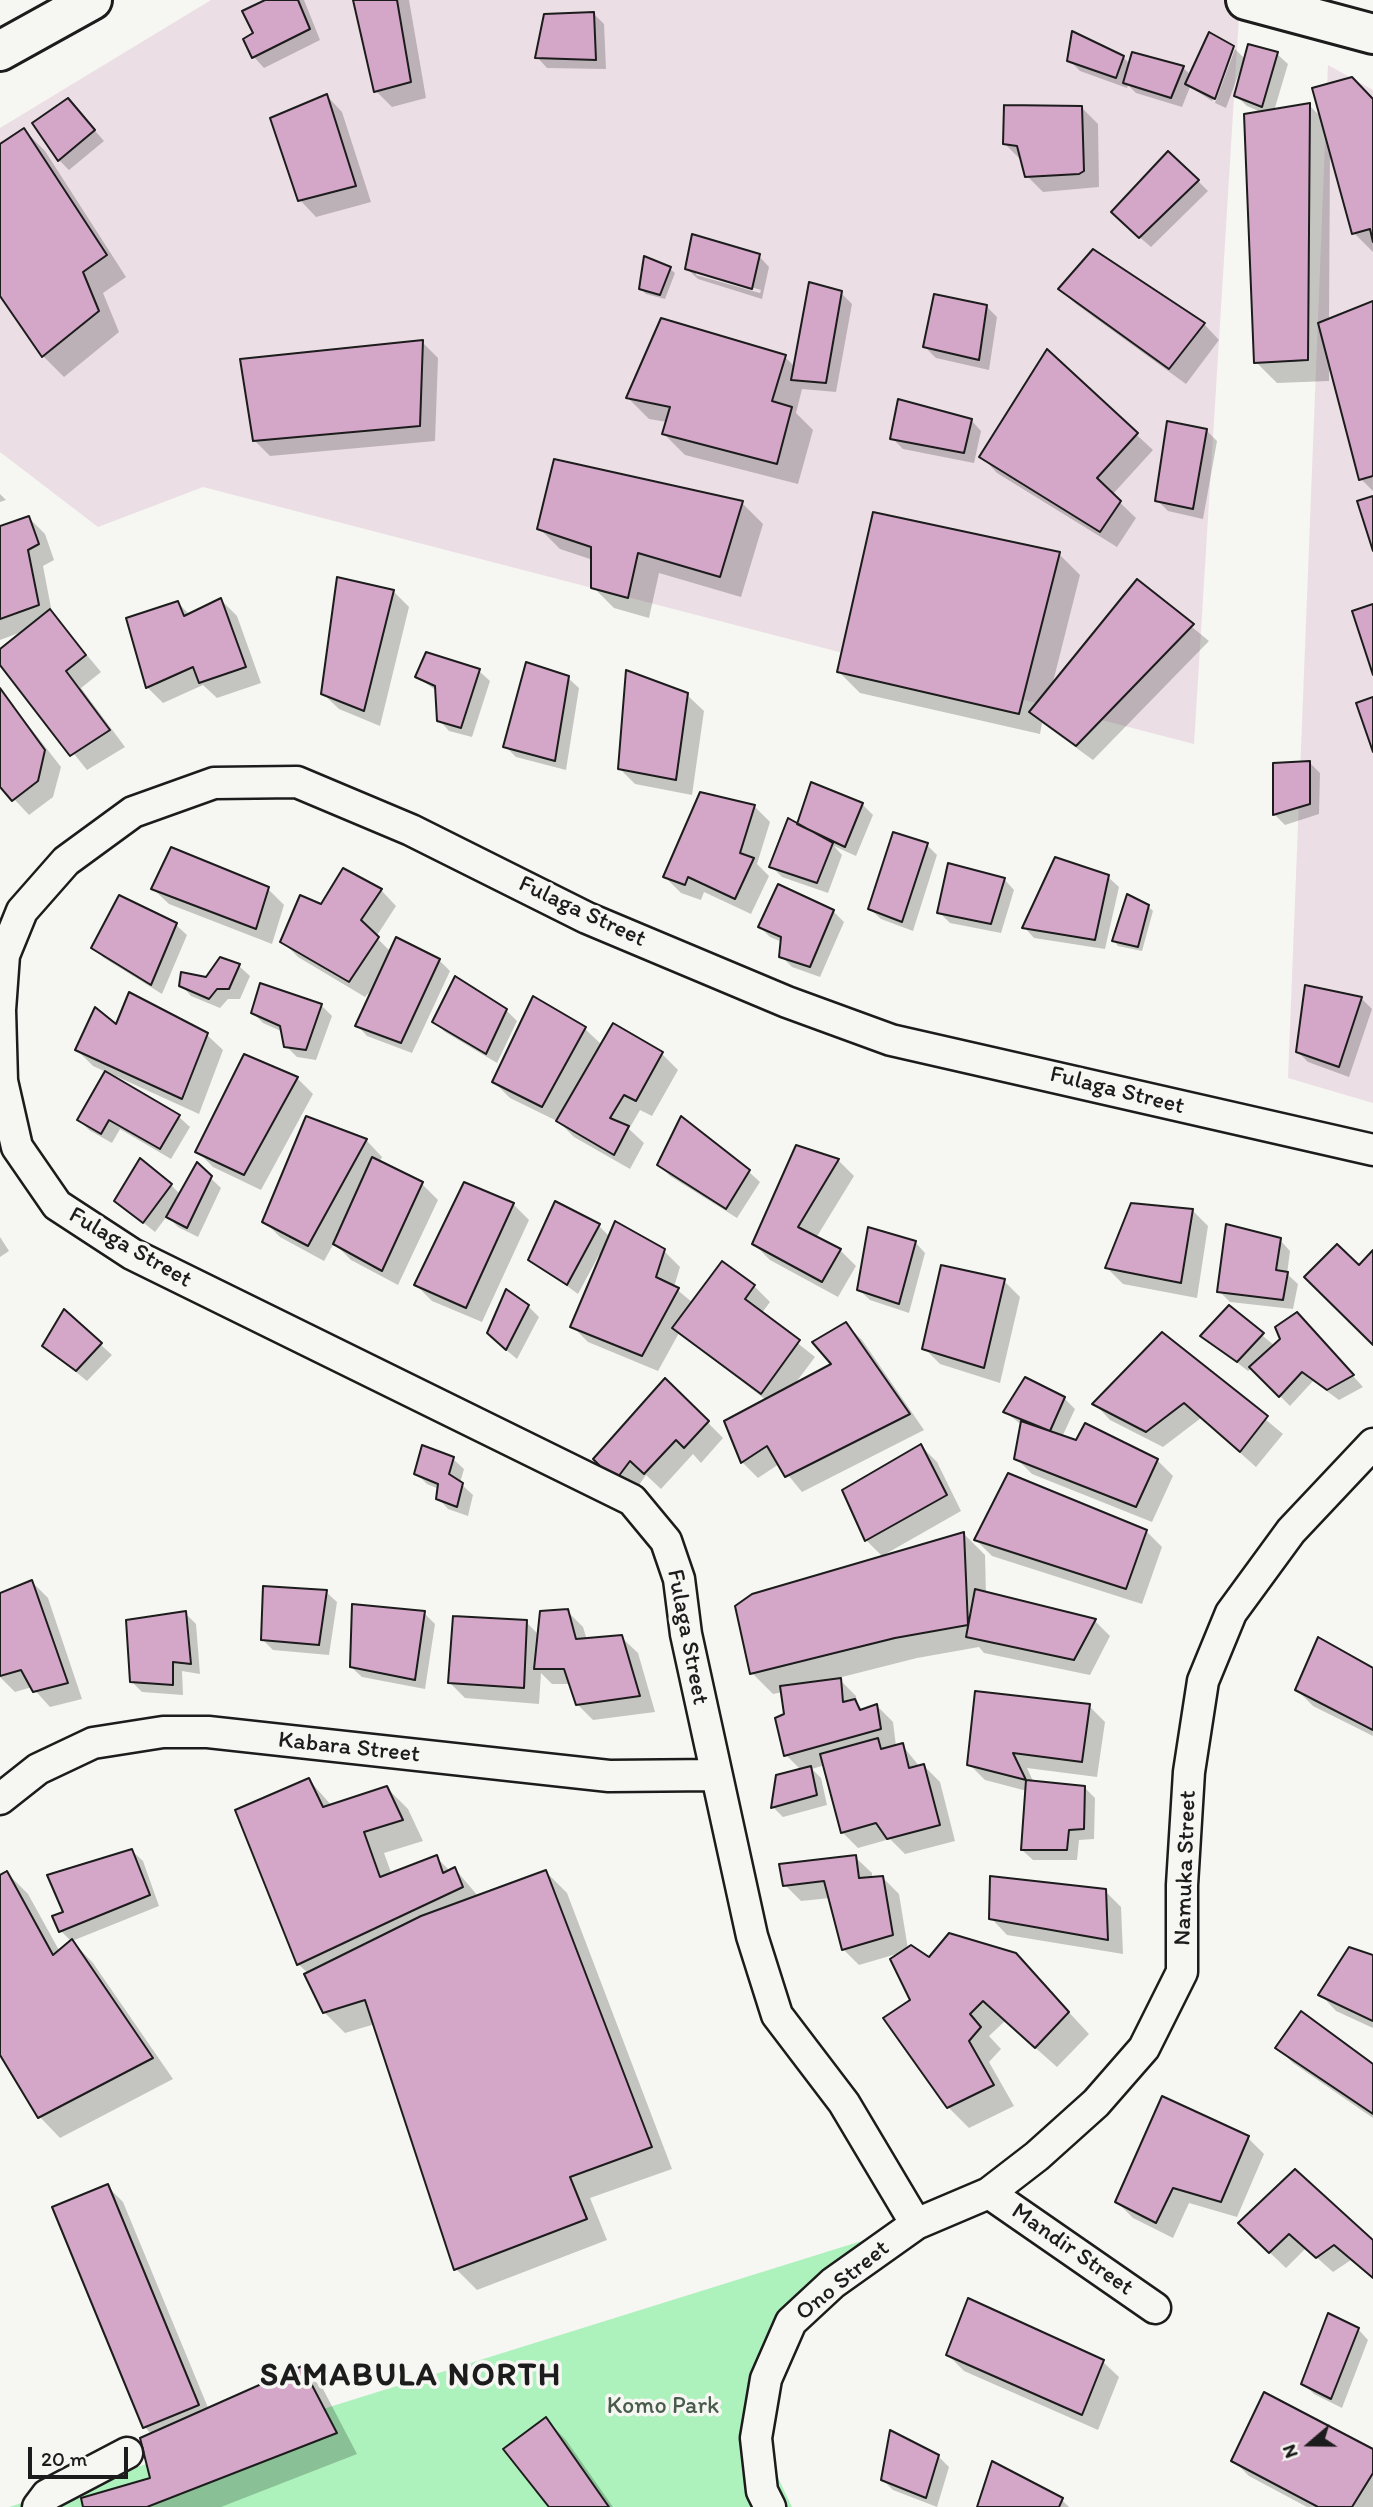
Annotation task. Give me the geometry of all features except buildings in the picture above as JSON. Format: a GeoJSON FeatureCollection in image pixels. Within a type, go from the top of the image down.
{"type":"FeatureCollection","features":[{"type":"Feature","properties":{"kind":"main road"},"geometry":{"type":"LineString","coordinates":[[0,51],[92,0]]}},
{"type":"Feature","properties":{"kind":"main road"},"geometry":{"type":"LineString","coordinates":[[1246,0],[1373,34]]}},
{"type":"Feature","properties":{"kind":"street","name":"Fulaga Street"},"geometry":{"type":"LineString","coordinates":[[916,2224],[844,2103],[777,2015],[752,1936],[686,1634],[680,1579],[666,1541],[632,1500],[132,1254],[57,1205],[17,1147],[2,1081],[0,1010],[4,955],[22,911],[65,861],[133,812],[214,783],[296,782],[411,830],[587,918],[787,1002],[891,1040],[1373,1150]]}},
{"type":"Feature","properties":{"kind":"street","name":"Namuka Street"},"geometry":{"type":"LineString","coordinates":[[916,2224],[989,2193],[1037,2156],[1096,2103],[1144,2048],[1182,1972],[1182,1885],[1189,1772],[1203,1681],[1231,1613],[1291,1531],[1373,1444]]}},
{"type":"Feature","properties":{"kind":"street","name":"Kabara Street"},"geometry":{"type":"LineString","coordinates":[[0,1800],[38,1769],[93,1743],[163,1732],[208,1732],[609,1776],[715,1775]]}},
{"type":"Feature","properties":{"kind":"street","name":"Mandir Street"},"geometry":{"type":"LineString","coordinates":[[989,2193],[1155,2308]]}},
{"type":"Feature","properties":{"kind":"street","name":"Ono Street"},"geometry":{"type":"LineString","coordinates":[[770,2507],[762,2491],[756,2438],[766,2379],[791,2322],[833,2283],[916,2224]]}},
{"type":"Feature","properties":{"kind":"street"},"geometry":{"type":"LineString","coordinates":[[38,2507],[47,2495],[127,2453]]}},
{"type":"Feature","properties":{"kind":"shaded area"},"geometry":{"type":"Polygon","coordinates":[[[211,0],[1240,0],[1194,744],[203,487],[98,527],[0,452],[0,128],[211,0]]]}},
{"type":"Feature","properties":{"kind":"shaded area"},"geometry":{"type":"Polygon","coordinates":[[[1328,65],[1373,90],[1373,1103],[1288,1078],[1328,65]]]}},
{"type":"Feature","properties":{"kind":"green space","name":"Komo Park"},"geometry":{"type":"Polygon","coordinates":[[[916,2224],[785,2313],[759,2438],[792,2507],[9,2507],[916,2224]]]}},
{"type":"Feature","properties":{"kind":"district","name":"SAMABULA NORTH"},"geometry":{"type":"Point","coordinates":[411,2377]}}]}
